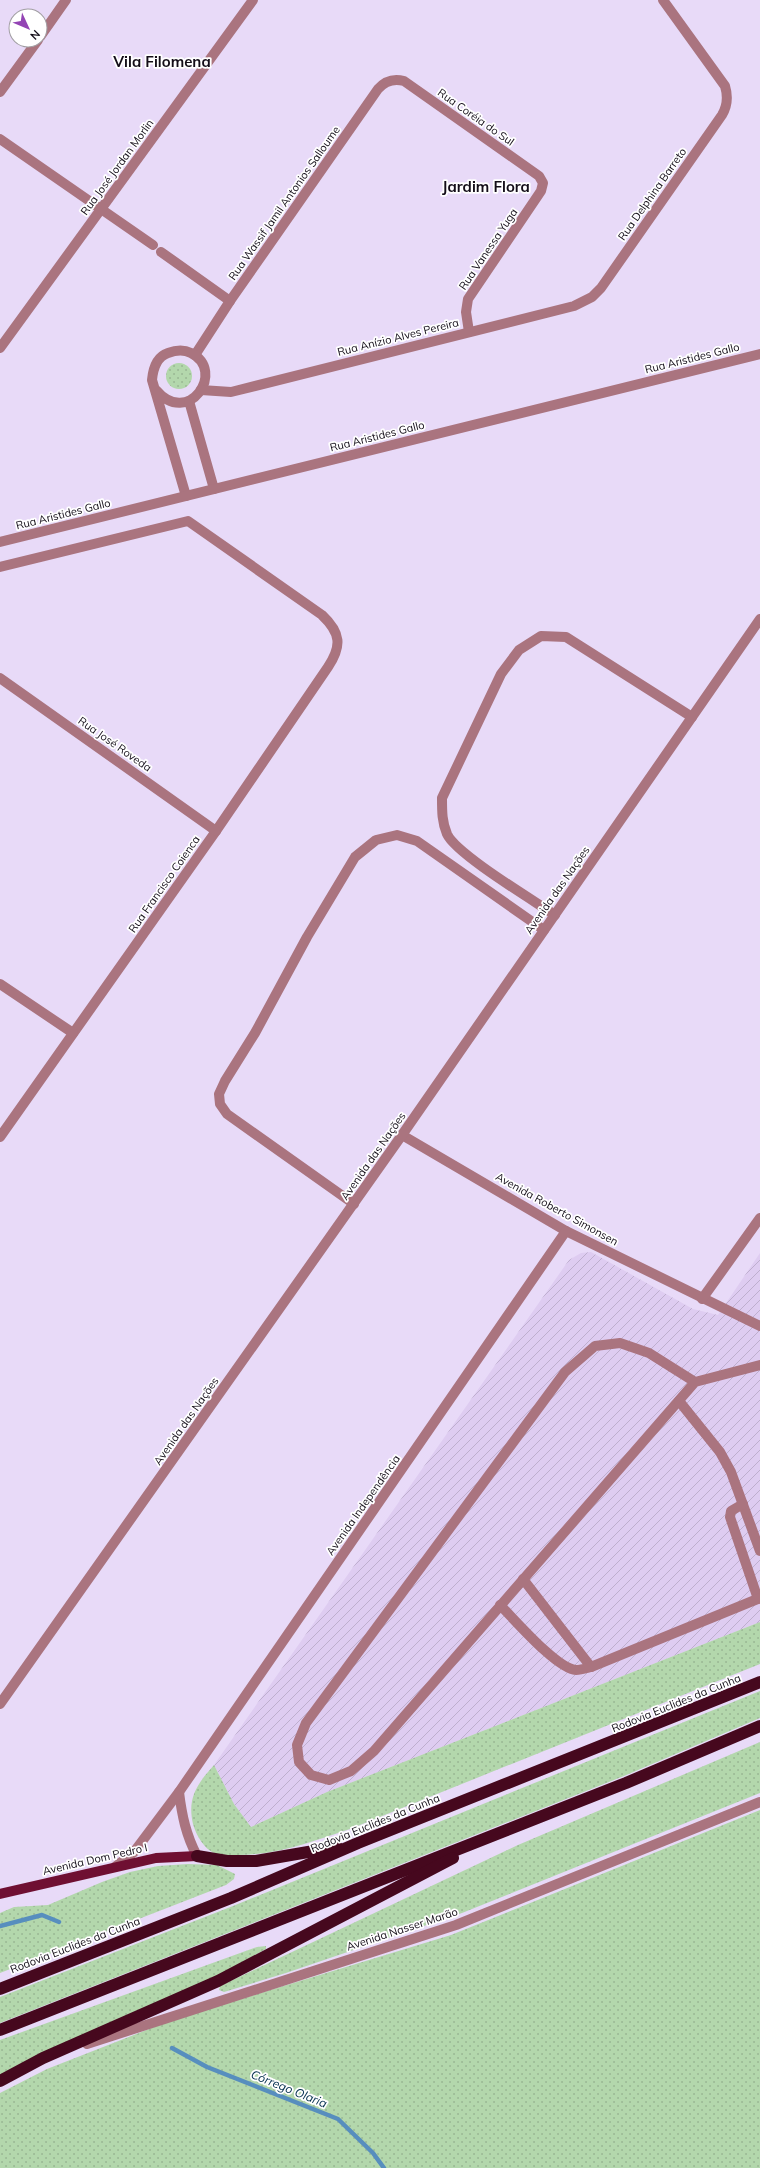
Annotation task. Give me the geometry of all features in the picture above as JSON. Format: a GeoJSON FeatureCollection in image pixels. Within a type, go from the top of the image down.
{"type":"FeatureCollection","features":[{"type":"Feature","properties":{"kind":"highway","name":"Rodovia Euclides da Cunha"},"geometry":{"type":"LineString","coordinates":[[0,1989],[231,1898],[358,1843],[760,1682]]}},
{"type":"Feature","properties":{"kind":"highway"},"geometry":{"type":"LineString","coordinates":[[0,2030],[509,1829],[760,1726]]}},
{"type":"Feature","properties":{"kind":"highway"},"geometry":{"type":"LineString","coordinates":[[0,2081],[43,2058],[218,1981],[509,1829]]}},
{"type":"Feature","properties":{"kind":"highway"},"geometry":{"type":"LineString","coordinates":[[197,1856],[227,1861],[256,1861],[358,1843]]}},
{"type":"Feature","properties":{"kind":"main road","name":"Avenida Dom Pedro I"},"geometry":{"type":"LineString","coordinates":[[0,1894],[156,1858],[197,1856]]}},
{"type":"Feature","properties":{"kind":"street"},"geometry":{"type":"LineString","coordinates":[[48,26],[66,0]]}},
{"type":"Feature","properties":{"kind":"street","name":"Rua José Jordan Morlin"},"geometry":{"type":"LineString","coordinates":[[0,348],[253,0]]}},
{"type":"Feature","properties":{"kind":"street","name":"Rua Delphina Barreto"},"geometry":{"type":"LineString","coordinates":[[586,301],[601,288],[722,115],[727,95],[722,81],[663,0]]}},
{"type":"Feature","properties":{"kind":"street"},"geometry":{"type":"LineString","coordinates":[[0,92],[32,48]]}},
{"type":"Feature","properties":{"kind":"street","name":"Rua Coréia do Sul"},"geometry":{"type":"LineString","coordinates":[[390,81],[404,81],[539,176],[543,183]]}},
{"type":"Feature","properties":{"kind":"street","name":"Rua Wassif Jamil Antonios Salloume"},"geometry":{"type":"LineString","coordinates":[[191,353],[203,343],[230,301],[378,89],[390,81]]}},
{"type":"Feature","properties":{"kind":"street"},"geometry":{"type":"LineString","coordinates":[[0,139],[153,245]]}},
{"type":"Feature","properties":{"kind":"street","name":"Rua Vanessa Yuga"},"geometry":{"type":"LineString","coordinates":[[469,332],[466,312],[468,299],[541,191],[543,183]]}},
{"type":"Feature","properties":{"kind":"street"},"geometry":{"type":"LineString","coordinates":[[161,252],[230,301]]}},
{"type":"Feature","properties":{"kind":"street","name":"Rua Anízio Alves Pereira"},"geometry":{"type":"LineString","coordinates":[[203,386],[215,392],[232,392],[586,301]]}},
{"type":"Feature","properties":{"kind":"street"},"geometry":{"type":"LineString","coordinates":[[156,390],[162,397],[170,402],[189,401],[203,386],[205,372],[202,362],[191,353],[176,350],[166,353],[158,360],[153,370],[152,380],[186,496]]}},
{"type":"Feature","properties":{"kind":"street","name":"Rua Aristides Gallo"},"geometry":{"type":"LineString","coordinates":[[0,542],[760,354]]}},
{"type":"Feature","properties":{"kind":"street"},"geometry":{"type":"LineString","coordinates":[[189,401],[214,489]]}},
{"type":"Feature","properties":{"kind":"street","name":"Rua Francisco Coienca"},"geometry":{"type":"LineString","coordinates":[[0,567],[188,521],[322,615],[333,626],[338,640],[336,654],[328,667],[216,830],[0,1137]]}},
{"type":"Feature","properties":{"kind":"street","name":"Avenida das Nações"},"geometry":{"type":"LineString","coordinates":[[0,1704],[402,1136],[760,619]]}},
{"type":"Feature","properties":{"kind":"street"},"geometry":{"type":"LineString","coordinates":[[555,915],[464,853],[448,836],[442,818],[442,798],[501,674],[519,650],[541,636],[566,637],[692,716]]}},
{"type":"Feature","properties":{"kind":"street","name":"Rua José Roveda"},"geometry":{"type":"LineString","coordinates":[[2,682],[216,830]]}},
{"type":"Feature","properties":{"kind":"street"},"geometry":{"type":"LineString","coordinates":[[354,1204],[227,1114],[220,1104],[219,1094],[224,1081],[255,1033],[307,936],[354,857],[376,840],[383,838],[397,835],[417,841],[544,930]]}},
{"type":"Feature","properties":{"kind":"street"},"geometry":{"type":"LineString","coordinates":[[0,984],[73,1034]]}},
{"type":"Feature","properties":{"kind":"street","name":"Avenida Roberto Simonsen"},"geometry":{"type":"LineString","coordinates":[[402,1136],[566,1231],[702,1299],[760,1326]]}},
{"type":"Feature","properties":{"kind":"street"},"geometry":{"type":"LineString","coordinates":[[702,1299],[760,1218]]}},
{"type":"Feature","properties":{"kind":"street","name":"Avenida Independência"},"geometry":{"type":"LineString","coordinates":[[115,1867],[134,1852],[179,1792],[566,1231]]}},
{"type":"Feature","properties":{"kind":"street"},"geometry":{"type":"LineString","coordinates":[[695,1382],[649,1353],[620,1344],[595,1346],[565,1372],[306,1722],[297,1745],[299,1762],[311,1775],[329,1780],[352,1771],[374,1750],[695,1382],[760,1365]]}},
{"type":"Feature","properties":{"kind":"street"},"geometry":{"type":"LineString","coordinates":[[679,1401],[720,1452],[731,1472],[760,1551]]}},
{"type":"Feature","properties":{"kind":"street"},"geometry":{"type":"LineString","coordinates":[[500,1605],[563,1666],[576,1670],[591,1667],[759,1599],[730,1517],[731,1511],[743,1504]]}},
{"type":"Feature","properties":{"kind":"street"},"geometry":{"type":"LineString","coordinates":[[523,1579],[591,1667]]}},
{"type":"Feature","properties":{"kind":"street"},"geometry":{"type":"LineString","coordinates":[[179,1792],[183,1820],[188,1839],[197,1856]]}},
{"type":"Feature","properties":{"kind":"street","name":"Avenida Nasser Marão"},"geometry":{"type":"LineString","coordinates":[[43,2058],[456,1925],[760,1802]]}},
{"type":"Feature","properties":{"kind":"shaded area"},"geometry":{"type":"Polygon","coordinates":[[[591,1252],[693,1309],[718,1315],[760,1253],[760,1622],[327,1792],[251,1827],[234,1804],[214,1765],[569,1260],[581,1253],[591,1252]]]}},
{"type":"Feature","properties":{"kind":"green space"},"geometry":{"type":"Polygon","coordinates":[[[179,363],[188,367],[192,376],[188,385],[179,389],[170,385],[166,376],[170,367],[179,363]]]}},
{"type":"Feature","properties":{"kind":"green space"},"geometry":{"type":"Polygon","coordinates":[[[760,1622],[760,1664],[350,1829],[267,1853],[222,1855],[209,1850],[199,1838],[194,1828],[191,1815],[191,1806],[195,1792],[198,1785],[214,1765],[234,1804],[251,1827],[327,1792],[760,1622]]]}},
{"type":"Feature","properties":{"kind":"green space"},"geometry":{"type":"Polygon","coordinates":[[[760,1691],[760,1718],[624,1776],[0,2023],[0,1997],[233,1906],[760,1691]]]}},
{"type":"Feature","properties":{"kind":"green space"},"geometry":{"type":"Polygon","coordinates":[[[760,1742],[760,1793],[462,1913],[286,1973],[224,1992],[219,1990],[220,1986],[518,1845],[760,1742]]]}},
{"type":"Feature","properties":{"kind":"green space"},"geometry":{"type":"Polygon","coordinates":[[[760,1810],[760,2168],[0,2168],[0,2093],[47,2069],[172,2020],[451,1935],[760,1810]]]}},
{"type":"Feature","properties":{"kind":"green space"},"geometry":{"type":"Polygon","coordinates":[[[188,1864],[217,1865],[235,1874],[234,1879],[226,1885],[0,1973],[0,1913],[14,1907],[48,1905],[130,1872],[158,1866],[188,1864]]]}},
{"type":"Feature","properties":{"kind":"green space"},"geometry":{"type":"Polygon","coordinates":[[[266,1946],[266,1949],[215,1977],[0,2075],[0,2040],[257,1947],[266,1946]]]}},
{"type":"Feature","properties":{"kind":"waterway","name":"Córrego Olaria"},"geometry":{"type":"LineString","coordinates":[[0,1926],[42,1915],[59,1922]]}},
{"type":"Feature","properties":{"kind":"waterway","name":"Córrego Olaria"},"geometry":{"type":"LineString","coordinates":[[172,2048],[207,2067],[338,2119],[373,2153],[384,2168]]}},
{"type":"Feature","properties":{"kind":"district","name":"Vila Filomena"},"geometry":{"type":"Point","coordinates":[162,62]}},
{"type":"Feature","properties":{"kind":"district","name":"Jardim Flora"},"geometry":{"type":"Point","coordinates":[486,187]}}]}
